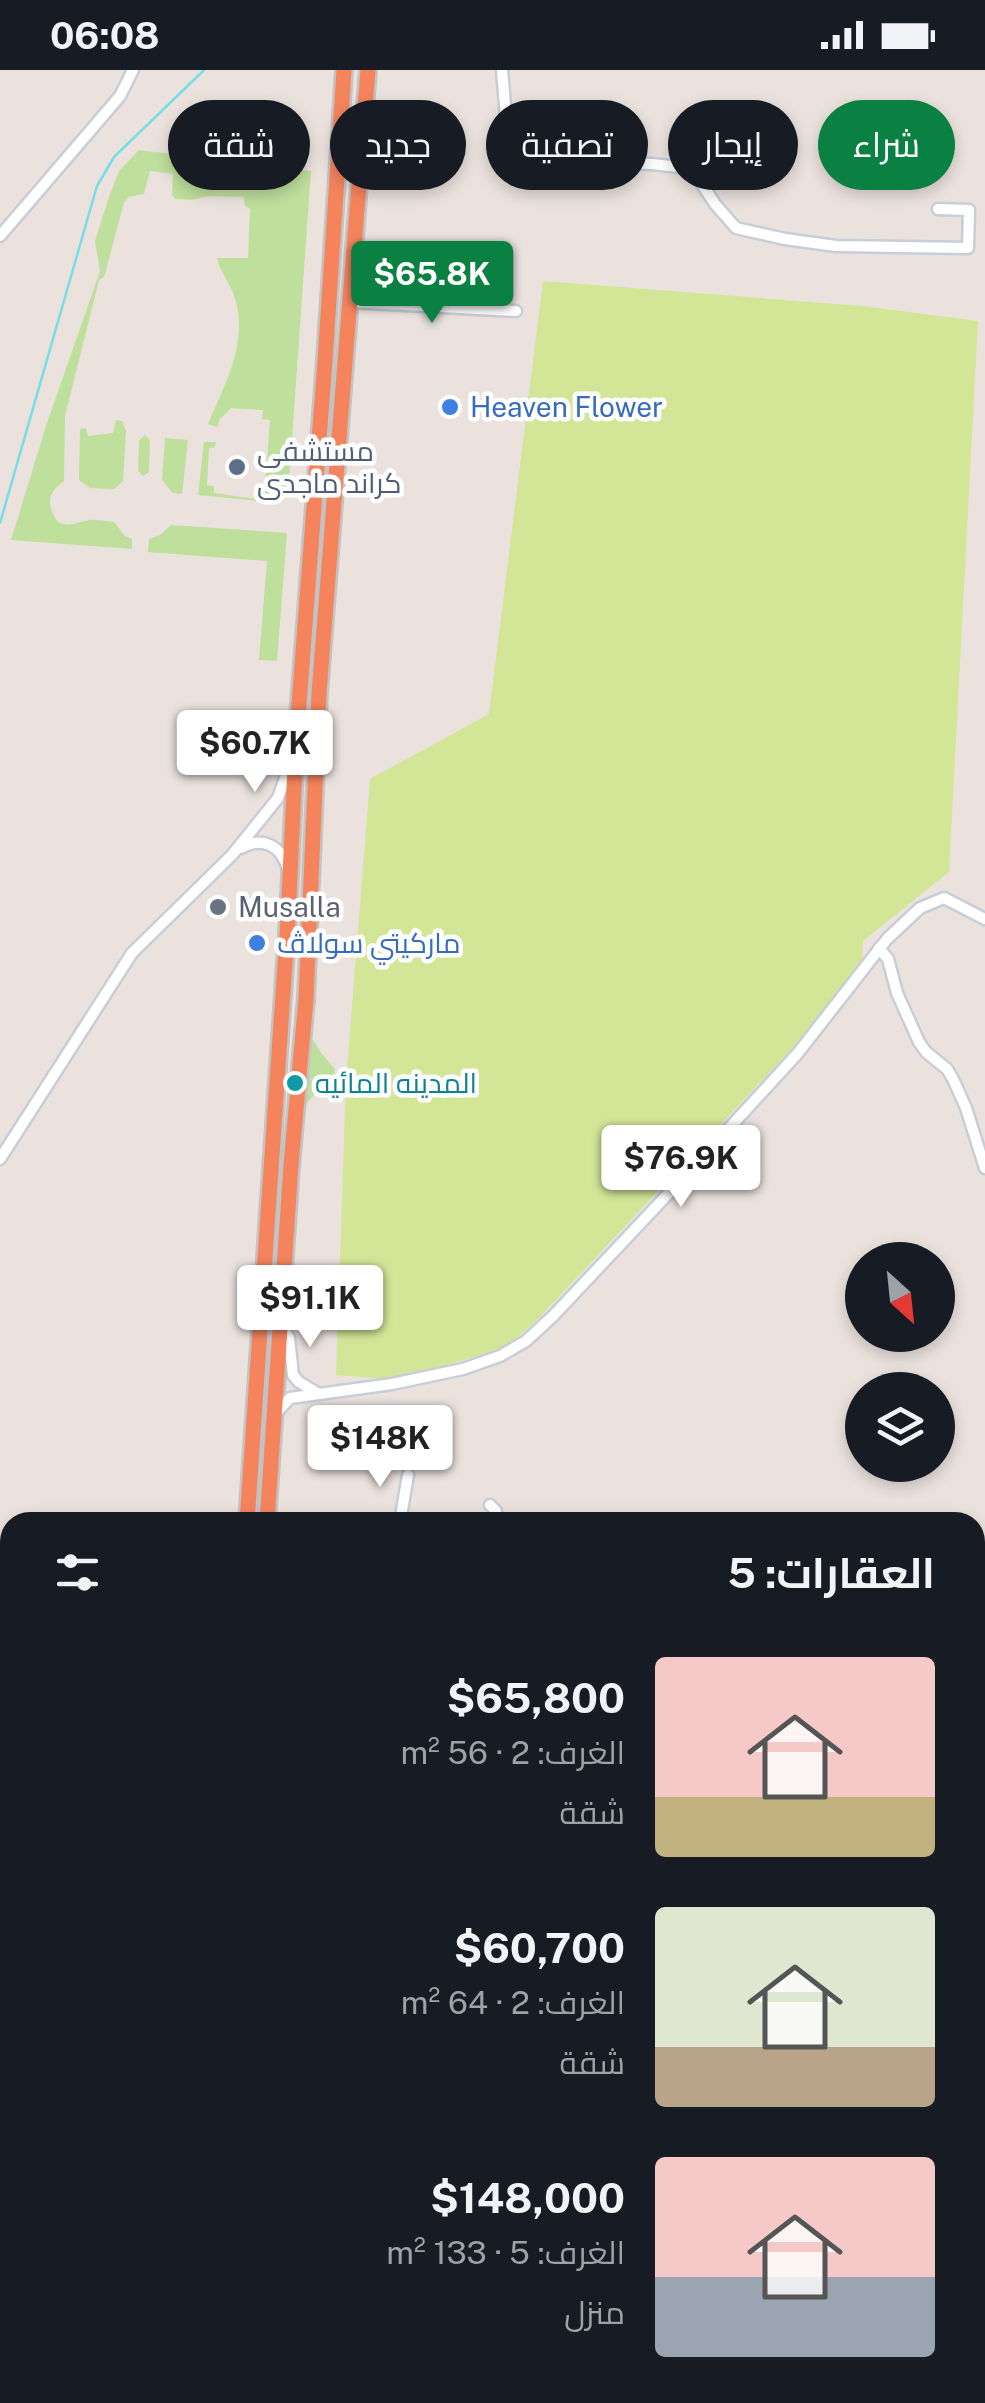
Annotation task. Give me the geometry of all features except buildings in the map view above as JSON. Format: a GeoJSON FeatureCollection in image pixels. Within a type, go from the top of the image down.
{"type":"FeatureCollection","features":[{"type":"Feature","properties":{"kind":"highway"},"geometry":{"type":"LineString","coordinates":[[248,1512],[344,70]]}},
{"type":"Feature","properties":{"kind":"highway"},"geometry":{"type":"LineString","coordinates":[[268,1512],[302,1048],[328,577],[368,70]]}},
{"type":"Feature","properties":{"kind":"highway"},"geometry":{"type":"LineString","coordinates":[[308,576],[328,577]]}},
{"type":"Feature","properties":{"kind":"highway"},"geometry":{"type":"LineString","coordinates":[[279,1054],[302,1048]]}},
{"type":"Feature","properties":{"kind":"street"},"geometry":{"type":"LineString","coordinates":[[0,236],[120,96],[133,70]]}},
{"type":"Feature","properties":{"kind":"street"},"geometry":{"type":"LineString","coordinates":[[502,70],[506,117],[502,137],[512,155],[520,159],[688,168],[736,228],[836,246],[968,248],[969,210],[938,209]]}},
{"type":"Feature","properties":{"kind":"street"},"geometry":{"type":"LineString","coordinates":[[350,302],[516,311]]}},
{"type":"Feature","properties":{"kind":"street"},"geometry":{"type":"LineString","coordinates":[[232,855],[278,798],[296,744]]}},
{"type":"Feature","properties":{"kind":"street"},"geometry":{"type":"LineString","coordinates":[[0,1160],[132,953],[232,855],[254,842],[274,846],[286,861],[290,880]]}},
{"type":"Feature","properties":{"kind":"street"},"geometry":{"type":"LineString","coordinates":[[274,1414],[290,1398],[464,1369],[526,1341],[786,1066],[880,948],[920,908],[944,898],[985,919]]}},
{"type":"Feature","properties":{"kind":"street"},"geometry":{"type":"LineString","coordinates":[[880,948],[888,959],[897,993],[919,1042],[954,1079],[985,1168]]}},
{"type":"Feature","properties":{"kind":"street"},"geometry":{"type":"LineString","coordinates":[[281,1326],[289,1338],[294,1375],[320,1394]]}},
{"type":"Feature","properties":{"kind":"street"},"geometry":{"type":"LineString","coordinates":[[401,1512],[408,1475]]}},
{"type":"Feature","properties":{"kind":"street"},"geometry":{"type":"LineString","coordinates":[[490,1505],[496,1512]]}},
{"type":"Feature","properties":{"kind":"green space"},"geometry":{"type":"Polygon","coordinates":[[[139,150],[168,154],[168,173],[150,171],[144,194],[128,197],[124,203],[104,277],[99,280],[65,416],[64,481],[50,499],[57,521],[114,522],[132,539],[132,549],[11,540],[100,271],[95,241],[119,171],[139,150]]]}},
{"type":"Feature","properties":{"kind":"green space"},"geometry":{"type":"Polygon","coordinates":[[[172,190],[310,190],[288,495],[282,495],[280,503],[198,495],[204,442],[216,442],[215,447],[209,448],[207,485],[214,486],[214,493],[256,499],[257,490],[265,490],[270,420],[262,419],[263,410],[231,408],[217,427],[208,424],[227,379],[239,333],[236,301],[217,258],[248,258],[250,209],[245,206],[244,197],[208,196],[193,200],[175,199],[172,190]]]}},
{"type":"Feature","properties":{"kind":"green space"},"geometry":{"type":"Polygon","coordinates":[[[543,281],[862,306],[978,321],[949,872],[863,941],[862,962],[799,1041],[512,1342],[488,1353],[385,1379],[336,1375],[346,1082],[370,779],[489,714],[543,281]]]}},
{"type":"Feature","properties":{"kind":"green space"},"geometry":{"type":"Polygon","coordinates":[[[116,420],[122,421],[126,431],[123,481],[114,489],[90,488],[79,480],[80,429],[86,428],[88,436],[113,433],[116,420]]]}},
{"type":"Feature","properties":{"kind":"green space"},"geometry":{"type":"Polygon","coordinates":[[[145,435],[150,440],[149,472],[143,476],[138,471],[139,440],[145,435]]]}},
{"type":"Feature","properties":{"kind":"green space"},"geometry":{"type":"Polygon","coordinates":[[[165,438],[188,440],[182,494],[173,493],[162,480],[165,438]]]}},
{"type":"Feature","properties":{"kind":"green space"},"geometry":{"type":"Polygon","coordinates":[[[171,525],[287,533],[277,661],[259,660],[267,561],[148,552],[149,539],[171,525]]]}},
{"type":"Feature","properties":{"kind":"green space"},"geometry":{"type":"Polygon","coordinates":[[[311,1036],[335,1069],[334,1077],[306,1104],[311,1036]]]}},
{"type":"Feature","properties":{"kind":"waterway"},"geometry":{"type":"LineString","coordinates":[[0,523],[97,186],[114,157],[204,70]]}},
{"type":"Feature","properties":{"kind":"place","name":"Heaven Flower"},"geometry":{"type":"Point","coordinates":[450,407]}},
{"type":"Feature","properties":{"kind":"place","name":"مستشفی کراند ماجدی"},"geometry":{"type":"Point","coordinates":[237,467]}},
{"type":"Feature","properties":{"kind":"place","name":"Musalla"},"geometry":{"type":"Point","coordinates":[218,907]}},
{"type":"Feature","properties":{"kind":"place","name":"ماركيتي سولاڤ"},"geometry":{"type":"Point","coordinates":[257,943]}},
{"type":"Feature","properties":{"kind":"place","name":"المدينه المائيه"},"geometry":{"type":"Point","coordinates":[295,1083]}}]}
